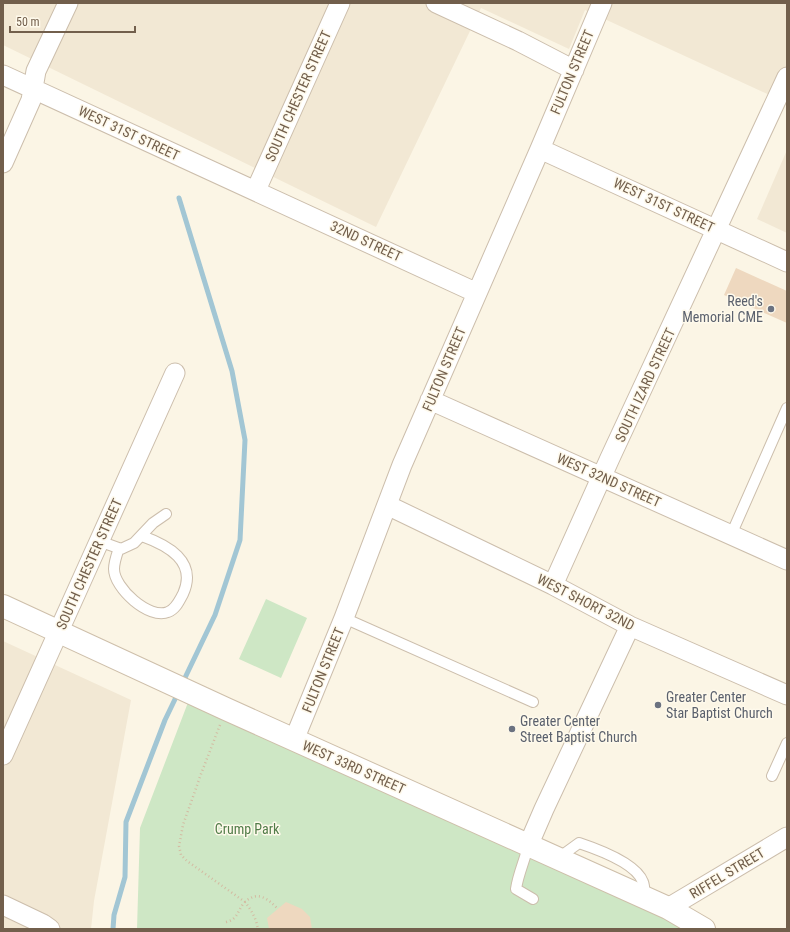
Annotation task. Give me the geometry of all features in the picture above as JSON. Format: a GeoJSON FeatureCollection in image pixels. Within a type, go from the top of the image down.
{"type":"FeatureCollection","features":[{"type":"Feature","properties":{"kind":"street"},"geometry":{"type":"LineString","coordinates":[[3,163],[31,100],[36,71],[68,3]]}},
{"type":"Feature","properties":{"kind":"street","name":"SOUTH CHESTER STREET"},"geometry":{"type":"LineString","coordinates":[[256,190],[340,3]]}},
{"type":"Feature","properties":{"kind":"street"},"geometry":{"type":"LineString","coordinates":[[436,3],[518,41],[574,70]]}},
{"type":"Feature","properties":{"kind":"street","name":"FULTON STREET"},"geometry":{"type":"LineString","coordinates":[[294,740],[344,618],[402,465],[602,3]]}},
{"type":"Feature","properties":{"kind":"street","name":"WEST 31ST STREET"},"geometry":{"type":"LineString","coordinates":[[3,75],[256,190]]}},
{"type":"Feature","properties":{"kind":"street","name":"SOUTH IZARD STREET"},"geometry":{"type":"LineString","coordinates":[[554,585],[602,477],[787,77]]}},
{"type":"Feature","properties":{"kind":"street","name":"WEST 31ST STREET"},"geometry":{"type":"LineString","coordinates":[[540,149],[787,262]]}},
{"type":"Feature","properties":{"kind":"street","name":"32ND STREET"},"geometry":{"type":"LineString","coordinates":[[256,190],[477,293]]}},
{"type":"Feature","properties":{"kind":"street","name":"SOUTH CHESTER STREET"},"geometry":{"type":"LineString","coordinates":[[3,755],[175,373]]}},
{"type":"Feature","properties":{"kind":"street","name":"WEST 32ND STREET"},"geometry":{"type":"LineString","coordinates":[[430,400],[787,560]]}},
{"type":"Feature","properties":{"kind":"street","name":"WEST SHORT 32ND"},"geometry":{"type":"LineString","coordinates":[[387,505],[554,585],[630,626],[787,694]]}},
{"type":"Feature","properties":{"kind":"street","name":"WEST 33RD STREET"},"geometry":{"type":"LineString","coordinates":[[3,606],[294,740],[668,908],[696,927]]}},
{"type":"Feature","properties":{"kind":"street"},"geometry":{"type":"LineString","coordinates":[[528,846],[630,626]]}},
{"type":"Feature","properties":{"kind":"street","name":"RIFFEL STREET"},"geometry":{"type":"LineString","coordinates":[[668,908],[787,837]]}},
{"type":"Feature","properties":{"kind":"street"},"geometry":{"type":"LineString","coordinates":[[3,905],[43,924],[50,929]]}},
{"type":"Feature","properties":{"kind":"lane"},"geometry":{"type":"LineString","coordinates":[[731,535],[787,408]]}},
{"type":"Feature","properties":{"kind":"lane"},"geometry":{"type":"LineString","coordinates":[[99,541],[119,548],[134,544],[153,523],[166,514]]}},
{"type":"Feature","properties":{"kind":"lane"},"geometry":{"type":"LineString","coordinates":[[119,548],[114,568],[116,579],[122,589],[133,601],[145,608],[156,612],[167,613],[177,606],[184,591],[186,570],[182,561],[168,548],[159,542],[142,536]]}},
{"type":"Feature","properties":{"kind":"lane"},"geometry":{"type":"LineString","coordinates":[[344,618],[533,702]]}},
{"type":"Feature","properties":{"kind":"lane"},"geometry":{"type":"LineString","coordinates":[[772,776],[787,743]]}},
{"type":"Feature","properties":{"kind":"lane"},"geometry":{"type":"LineString","coordinates":[[528,846],[523,866],[517,878],[516,889],[533,899]]}},
{"type":"Feature","properties":{"kind":"path"},"geometry":{"type":"LineString","coordinates":[[221,723],[200,774],[183,825],[179,846],[181,855],[186,861],[245,902],[257,921],[258,929]]}},
{"type":"Feature","properties":{"kind":"path"},"geometry":{"type":"LineString","coordinates":[[226,922],[231,921],[234,918],[245,902],[255,897],[263,897],[278,909]]}},
{"type":"Feature","properties":{"kind":"shaded area"},"geometry":{"type":"Polygon","coordinates":[[[3,3],[787,3],[787,103],[585,10],[569,49],[481,8],[376,227],[3,45],[3,3]]]}},
{"type":"Feature","properties":{"kind":"shaded area"},"geometry":{"type":"Polygon","coordinates":[[[787,150],[787,233],[757,219],[787,150]]]}},
{"type":"Feature","properties":{"kind":"shaded area"},"geometry":{"type":"Polygon","coordinates":[[[3,641],[131,700],[94,901],[91,929],[3,929],[3,641]]]}},
{"type":"Feature","properties":{"kind":"green space"},"geometry":{"type":"Polygon","coordinates":[[[266,599],[307,618],[281,678],[239,659],[266,599]]]}},
{"type":"Feature","properties":{"kind":"green space","name":"Crump Park"},"geometry":{"type":"Polygon","coordinates":[[[192,692],[704,929],[137,929],[140,828],[192,692]]]}},
{"type":"Feature","properties":{"kind":"building","name":"Reed's Memorial CME"},"geometry":{"type":"Polygon","coordinates":[[[736,268],[787,291],[787,323],[724,295],[736,268]]]}},
{"type":"Feature","properties":{"kind":"building"},"geometry":{"type":"Polygon","coordinates":[[[286,902],[302,909],[310,917],[312,929],[269,929],[267,918],[286,902]]]}},
{"type":"Feature","properties":{"kind":"waterway"},"geometry":{"type":"LineString","coordinates":[[179,198],[232,371],[245,440],[240,540],[215,615],[182,684]]}},
{"type":"Feature","properties":{"kind":"waterway"},"geometry":{"type":"LineString","coordinates":[[113,929],[114,915],[125,877],[126,822],[165,720],[178,693]]}},
{"type":"Feature","properties":{"kind":"place","name":"Reed's Memorial CME"},"geometry":{"type":"Point","coordinates":[771,309]}},
{"type":"Feature","properties":{"kind":"place","name":"Greater Center Star Baptist Church"},"geometry":{"type":"Point","coordinates":[658,705]}},
{"type":"Feature","properties":{"kind":"place","name":"Greater Center Street Baptist Church"},"geometry":{"type":"Point","coordinates":[512,729]}}]}
